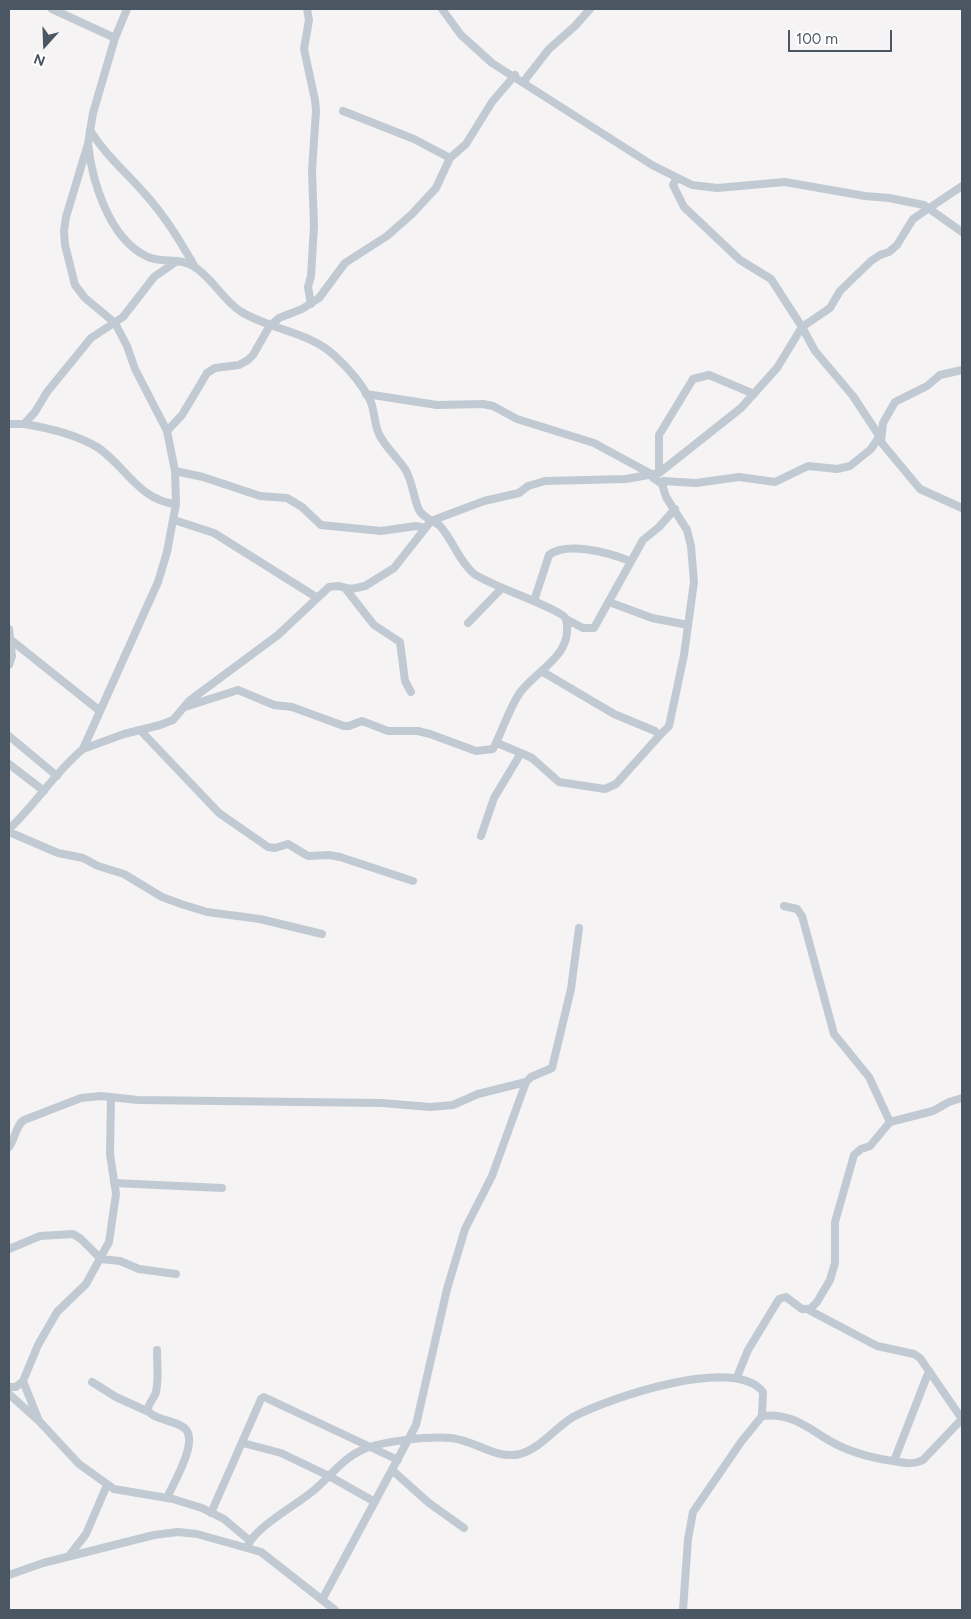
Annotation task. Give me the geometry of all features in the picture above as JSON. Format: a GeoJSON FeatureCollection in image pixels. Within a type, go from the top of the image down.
{"type":"FeatureCollection","features":[{"type":"Feature","properties":{"kind":"street"},"geometry":{"type":"LineString","coordinates":[[52,9],[115,38]]}},
{"type":"Feature","properties":{"kind":"street"},"geometry":{"type":"LineString","coordinates":[[84,748],[158,582],[174,520],[176,504],[175,471],[167,431],[135,369],[127,346],[115,323],[85,298],[75,286],[65,245],[64,230],[66,217],[88,144],[90,130],[115,38],[127,9]]}},
{"type":"Feature","properties":{"kind":"street"},"geometry":{"type":"LineString","coordinates":[[307,9],[310,20],[304,49],[316,111],[312,172],[314,226],[311,276],[308,288],[311,304]]}},
{"type":"Feature","properties":{"kind":"street"},"geometry":{"type":"LineString","coordinates":[[442,9],[461,35],[492,62],[515,75],[652,165],[692,185],[717,188],[785,182],[865,196],[889,198],[924,205],[962,232]]}},
{"type":"Feature","properties":{"kind":"street"},"geometry":{"type":"LineString","coordinates":[[524,82],[549,49],[575,26],[590,9]]}},
{"type":"Feature","properties":{"kind":"street"},"geometry":{"type":"LineString","coordinates":[[167,431],[182,415],[207,373],[215,368],[239,365],[248,360],[273,324],[290,312],[311,304],[326,291],[345,263],[387,236],[412,214],[436,188],[450,158],[466,144],[492,102],[515,75]]}},
{"type":"Feature","properties":{"kind":"street"},"geometry":{"type":"LineString","coordinates":[[344,112],[414,139],[450,158]]}},
{"type":"Feature","properties":{"kind":"street"},"geometry":{"type":"LineString","coordinates":[[90,130],[101,149],[146,194],[174,231],[195,267],[233,306],[251,317],[273,324],[322,346],[352,375],[372,406],[380,436],[406,471],[419,510],[431,521],[439,525],[474,574],[501,589],[549,606],[566,619],[583,628],[594,628],[643,540],[659,527],[674,509]]}},
{"type":"Feature","properties":{"kind":"street"},"geometry":{"type":"LineString","coordinates":[[88,144],[93,176],[108,217],[139,252],[157,260],[177,261],[195,267]]}},
{"type":"Feature","properties":{"kind":"street"},"geometry":{"type":"LineString","coordinates":[[677,178],[673,184],[674,189],[684,207],[740,260],[771,279],[815,351],[853,396],[880,437],[881,442],[920,489],[962,508]]}},
{"type":"Feature","properties":{"kind":"street"},"geometry":{"type":"LineString","coordinates":[[659,478],[741,408],[780,363],[802,327],[830,308],[840,291],[880,254],[889,252],[900,240],[907,225],[962,186]]}},
{"type":"Feature","properties":{"kind":"street"},"geometry":{"type":"LineString","coordinates":[[24,424],[91,338],[99,331],[115,323],[129,310],[154,277],[177,261]]}},
{"type":"Feature","properties":{"kind":"street"},"geometry":{"type":"LineString","coordinates":[[322,934],[260,919],[207,912],[181,904],[162,897],[124,874],[98,866],[83,858],[58,853],[9,831],[69,760],[84,748],[173,720],[205,688],[278,635],[316,597],[334,586],[351,590],[366,586],[394,568],[431,521],[484,501],[519,494],[528,486],[545,481],[659,478],[696,483],[739,476],[775,482],[808,466],[837,468],[850,466],[872,449],[880,437],[883,423],[895,402],[927,386],[940,375],[962,370]]}},
{"type":"Feature","properties":{"kind":"street"},"geometry":{"type":"LineString","coordinates":[[496,743],[532,758],[559,782],[605,790],[616,784],[669,726],[684,655],[694,582],[691,546],[687,530],[666,497],[659,478],[659,435],[693,379],[709,375],[754,394]]}},
{"type":"Feature","properties":{"kind":"street"},"geometry":{"type":"LineString","coordinates":[[366,394],[437,405],[483,404],[493,406],[517,419],[538,427],[594,443],[659,478]]}},
{"type":"Feature","properties":{"kind":"street"},"geometry":{"type":"LineString","coordinates":[[9,424],[24,424],[79,438],[104,453],[130,480],[160,501],[176,504]]}},
{"type":"Feature","properties":{"kind":"street"},"geometry":{"type":"LineString","coordinates":[[175,471],[203,477],[260,496],[287,498],[302,507],[322,525],[381,531],[416,526],[425,528]]}},
{"type":"Feature","properties":{"kind":"street"},"geometry":{"type":"LineString","coordinates":[[174,520],[214,534],[316,597]]}},
{"type":"Feature","properties":{"kind":"street"},"geometry":{"type":"LineString","coordinates":[[534,601],[549,555],[554,551],[576,549],[608,552],[630,561]]}},
{"type":"Feature","properties":{"kind":"street"},"geometry":{"type":"LineString","coordinates":[[345,588],[374,625],[400,642],[405,681],[411,692]]}},
{"type":"Feature","properties":{"kind":"street"},"geometry":{"type":"LineString","coordinates":[[468,623],[501,589]]}},
{"type":"Feature","properties":{"kind":"street"},"geometry":{"type":"LineString","coordinates":[[609,602],[652,618],[688,626]]}},
{"type":"Feature","properties":{"kind":"street"},"geometry":{"type":"LineString","coordinates":[[185,707],[203,703],[233,690],[238,690],[282,708],[292,706],[344,726],[362,721],[388,731],[418,731],[476,751],[493,749],[520,693],[543,672],[564,644],[566,619]]}},
{"type":"Feature","properties":{"kind":"street"},"geometry":{"type":"LineString","coordinates":[[9,628],[12,656],[9,665]]}},
{"type":"Feature","properties":{"kind":"street"},"geometry":{"type":"LineString","coordinates":[[11,640],[100,711]]}},
{"type":"Feature","properties":{"kind":"street"},"geometry":{"type":"LineString","coordinates":[[543,672],[614,714],[655,731],[660,735]]}},
{"type":"Feature","properties":{"kind":"street"},"geometry":{"type":"LineString","coordinates":[[140,730],[218,813],[260,842],[275,848],[288,844],[308,856],[328,855],[340,857],[413,881]]}},
{"type":"Feature","properties":{"kind":"street"},"geometry":{"type":"LineString","coordinates":[[9,736],[57,776]]}},
{"type":"Feature","properties":{"kind":"street"},"geometry":{"type":"LineString","coordinates":[[481,836],[494,798],[521,753]]}},
{"type":"Feature","properties":{"kind":"street"},"geometry":{"type":"LineString","coordinates":[[9,764],[44,791]]}},
{"type":"Feature","properties":{"kind":"street"},"geometry":{"type":"LineString","coordinates":[[784,906],[797,909],[802,916],[834,1034],[869,1077],[890,1122]]}},
{"type":"Feature","properties":{"kind":"street"},"geometry":{"type":"LineString","coordinates":[[322,1600],[409,1440],[421,1410],[427,1371],[465,1229],[492,1176],[526,1082],[531,1077],[552,1068],[571,989],[579,928]]}},
{"type":"Feature","properties":{"kind":"street"},"geometry":{"type":"LineString","coordinates":[[9,1147],[14,1140],[20,1123],[24,1120],[81,1098],[101,1096],[138,1100],[382,1103],[430,1107],[453,1105],[478,1094],[526,1082]]}},
{"type":"Feature","properties":{"kind":"street"},"geometry":{"type":"LineString","coordinates":[[9,1387],[16,1387],[23,1381],[38,1345],[56,1312],[86,1284],[109,1242],[116,1194],[110,1154],[111,1097]]}},
{"type":"Feature","properties":{"kind":"street"},"geometry":{"type":"LineString","coordinates":[[807,1309],[817,1302],[830,1280],[834,1264],[835,1222],[847,1174],[854,1155],[861,1149],[870,1146],[890,1122],[933,1111],[962,1098]]}},
{"type":"Feature","properties":{"kind":"street"},"geometry":{"type":"LineString","coordinates":[[114,1183],[222,1188]]}},
{"type":"Feature","properties":{"kind":"street"},"geometry":{"type":"LineString","coordinates":[[9,1249],[40,1236],[73,1234],[81,1239],[101,1259],[120,1261],[139,1269],[176,1274]]}},
{"type":"Feature","properties":{"kind":"street"},"geometry":{"type":"LineString","coordinates":[[737,1377],[748,1350],[779,1299],[786,1297],[802,1309],[807,1309],[878,1346],[914,1354],[920,1358],[962,1419],[923,1460],[916,1463],[869,1457],[831,1441],[806,1425],[776,1415],[762,1416]]}},
{"type":"Feature","properties":{"kind":"street"},"geometry":{"type":"LineString","coordinates":[[149,1412],[148,1408],[156,1392],[157,1350]]}},
{"type":"Feature","properties":{"kind":"street"},"geometry":{"type":"LineString","coordinates":[[894,1461],[929,1371]]}},
{"type":"Feature","properties":{"kind":"street"},"geometry":{"type":"LineString","coordinates":[[9,1574],[132,1540],[178,1532],[248,1543],[314,1491],[361,1450],[430,1437],[454,1438],[481,1449],[505,1455],[520,1454],[532,1449],[572,1418],[618,1397],[666,1384],[737,1377],[757,1385],[763,1392],[762,1416],[741,1442],[693,1512],[688,1539],[683,1610]]}},
{"type":"Feature","properties":{"kind":"street"},"geometry":{"type":"LineString","coordinates":[[23,1381],[39,1421]]}},
{"type":"Feature","properties":{"kind":"street"},"geometry":{"type":"LineString","coordinates":[[92,1382],[116,1397],[149,1412],[153,1416],[180,1424],[186,1429],[190,1438],[188,1450],[167,1498]]}},
{"type":"Feature","properties":{"kind":"street"},"geometry":{"type":"LineString","coordinates":[[9,1394],[39,1421],[73,1459],[107,1485],[120,1491],[167,1498],[211,1513],[237,1528],[248,1543],[273,1560],[335,1610]]}},
{"type":"Feature","properties":{"kind":"street"},"geometry":{"type":"LineString","coordinates":[[211,1513],[261,1399],[264,1397],[398,1460]]}},
{"type":"Feature","properties":{"kind":"street"},"geometry":{"type":"LineString","coordinates":[[764,1400],[776,1415]]}},
{"type":"Feature","properties":{"kind":"street"},"geometry":{"type":"LineString","coordinates":[[243,1443],[281,1453],[329,1476],[375,1502]]}},
{"type":"Feature","properties":{"kind":"street"},"geometry":{"type":"LineString","coordinates":[[392,1470],[429,1503],[464,1528]]}},
{"type":"Feature","properties":{"kind":"street"},"geometry":{"type":"LineString","coordinates":[[69,1556],[86,1534],[107,1485]]}}]}
